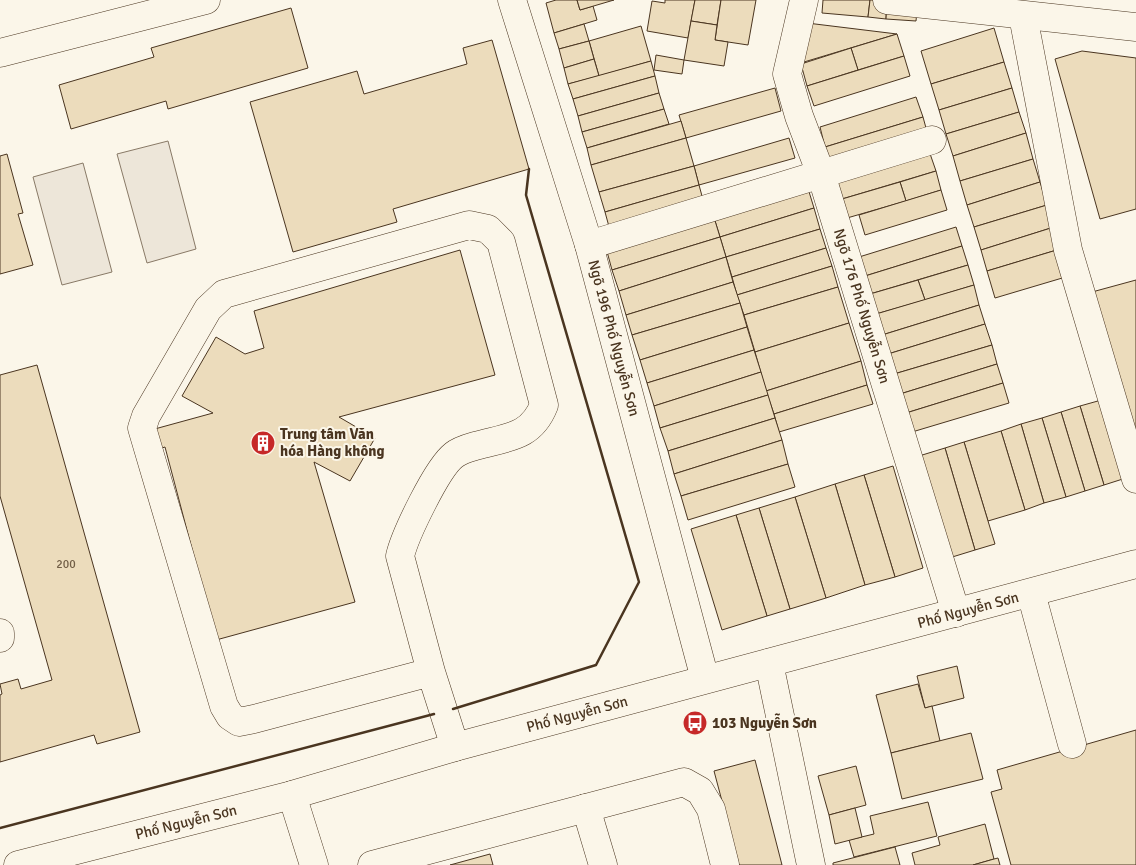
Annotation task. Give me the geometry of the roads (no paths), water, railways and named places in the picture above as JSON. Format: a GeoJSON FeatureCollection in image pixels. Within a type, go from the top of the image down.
{"type":"FeatureCollection","features":[{"type":"Feature","properties":{"kind":"street"},"geometry":{"type":"LineString","coordinates":[[0,53],[206,0]]}},
{"type":"Feature","properties":{"kind":"street","name":"Ngõ 196 Phố Nguyễn Sơn"},"geometry":{"type":"LineString","coordinates":[[512,0],[589,245],[706,679]]}},
{"type":"Feature","properties":{"kind":"street","name":"Ngõ 176 Phố Nguyễn Sơn"},"geometry":{"type":"LineString","coordinates":[[804,0],[787,74],[799,116],[821,174],[956,613]]}},
{"type":"Feature","properties":{"kind":"street"},"geometry":{"type":"LineString","coordinates":[[887,0],[1136,27]]}},
{"type":"Feature","properties":{"kind":"street"},"geometry":{"type":"LineString","coordinates":[[1023,16],[1068,250],[1136,479]]}},
{"type":"Feature","properties":{"kind":"street"},"geometry":{"type":"LineString","coordinates":[[589,245],[932,140]]}},
{"type":"Feature","properties":{"kind":"street"},"geometry":{"type":"LineString","coordinates":[[431,672],[254,719],[239,722],[230,716],[224,706],[142,428],[146,416],[208,309],[224,294],[469,226],[488,229],[501,242],[544,405],[538,421],[521,433],[454,454],[444,466],[404,540],[400,556],[431,672],[455,746]]}},
{"type":"Feature","properties":{"kind":"street","name":"Phố Nguyễn Sơn"},"geometry":{"type":"LineString","coordinates":[[18,865],[292,795],[455,746],[1136,564]]}},
{"type":"Feature","properties":{"kind":"street"},"geometry":{"type":"LineString","coordinates":[[1031,593],[1072,744]]}},
{"type":"Feature","properties":{"kind":"street"},"geometry":{"type":"LineString","coordinates":[[0,633],[0,638]]}},
{"type":"Feature","properties":{"kind":"street"},"geometry":{"type":"LineString","coordinates":[[769,663],[811,865]]}},
{"type":"Feature","properties":{"kind":"street"},"geometry":{"type":"LineString","coordinates":[[372,865],[684,782],[700,791],[711,809],[725,865]]}},
{"type":"Feature","properties":{"kind":"street"},"geometry":{"type":"LineString","coordinates":[[292,795],[314,865]]}},
{"type":"Feature","properties":{"kind":"street"},"geometry":{"type":"LineString","coordinates":[[586,808],[603,865]]}},
{"type":"Feature","properties":{"kind":"place","name":"Trung tâm Văn hóa Hàng không"},"geometry":{"type":"Point","coordinates":[263,443]}},
{"type":"Feature","properties":{"kind":"place","name":"103 Nguyễn Sơn"},"geometry":{"type":"Point","coordinates":[695,723]}}]}
